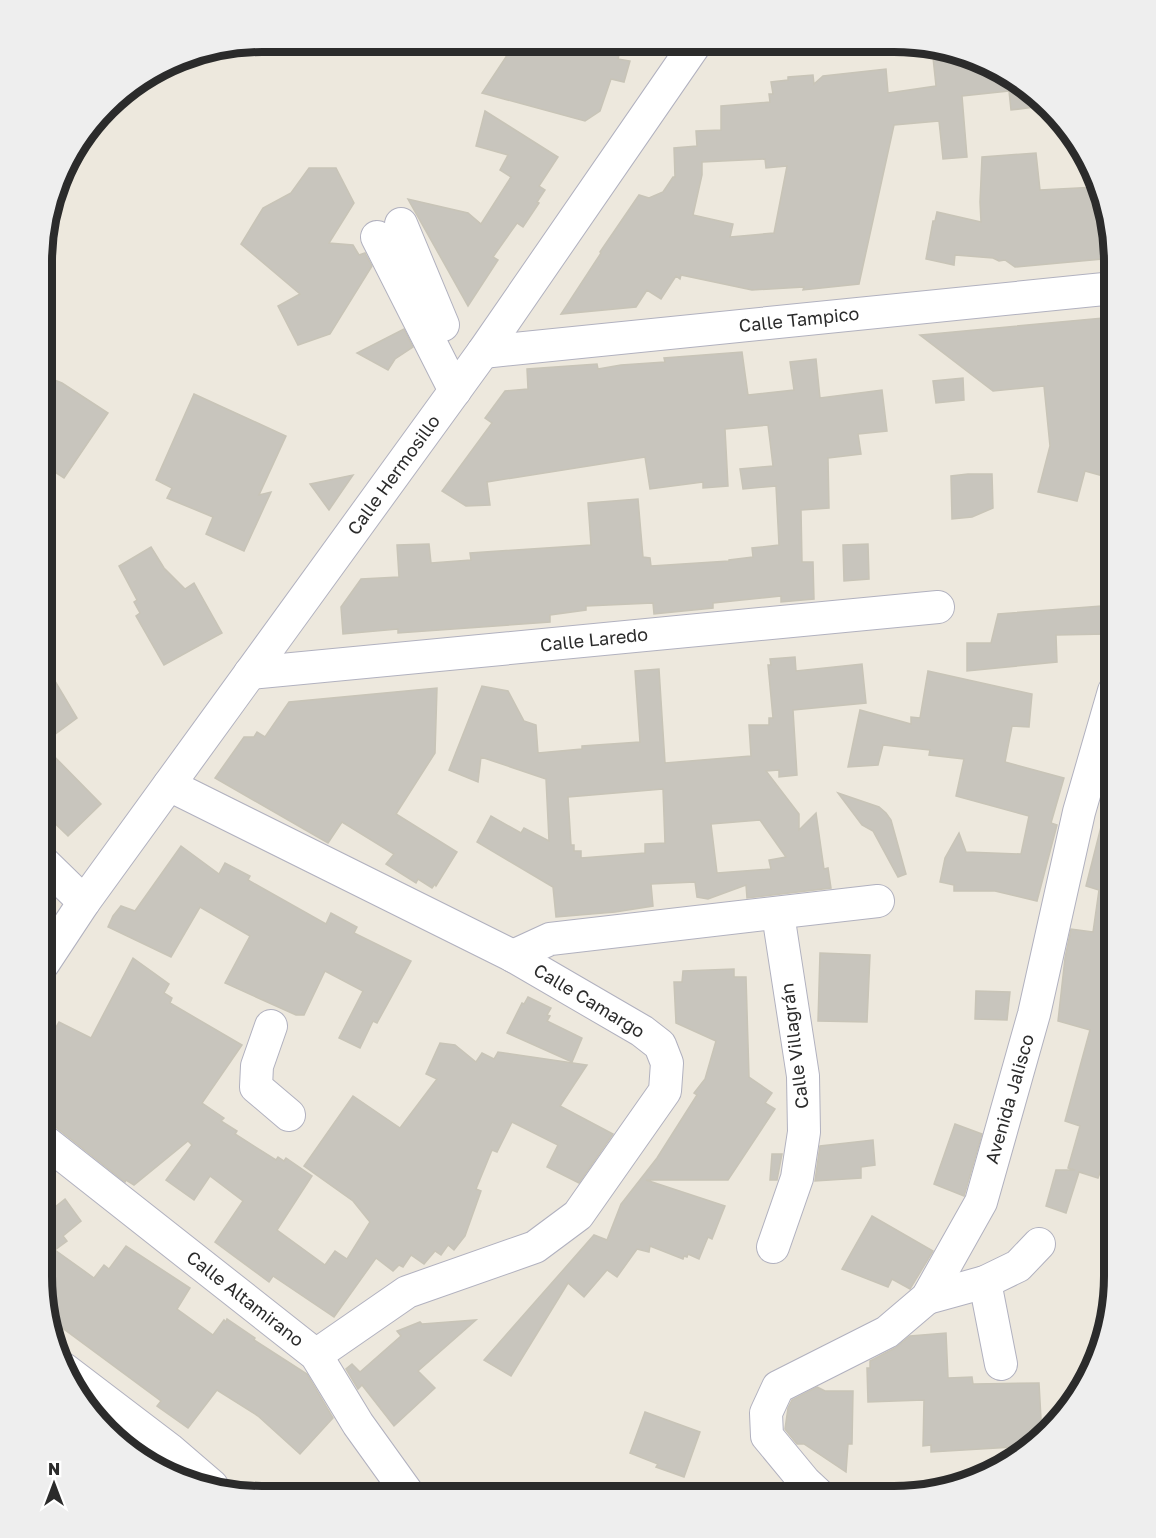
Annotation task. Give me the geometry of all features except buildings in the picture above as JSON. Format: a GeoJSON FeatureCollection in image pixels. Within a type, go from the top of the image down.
{"type":"FeatureCollection","features":[{"type":"Feature","properties":{"kind":"street","name":"Calle Hermosillo"},"geometry":{"type":"LineString","coordinates":[[52,950],[169,784],[469,372],[690,52]]}},
{"type":"Feature","properties":{"kind":"street"},"geometry":{"type":"LineString","coordinates":[[389,230],[469,372]]}},
{"type":"Feature","properties":{"kind":"street","name":"Calle Tampico"},"geometry":{"type":"LineString","coordinates":[[469,372],[1104,289]]}},
{"type":"Feature","properties":{"kind":"street","name":"Calle Laredo"},"geometry":{"type":"LineString","coordinates":[[250,673],[938,607]]}},
{"type":"Feature","properties":{"kind":"street","name":"Avenida Jalisco"},"geometry":{"type":"LineString","coordinates":[[809,1486],[767,1436],[766,1413],[777,1387],[887,1332],[927,1298],[981,1202],[1034,1014],[1079,812],[1104,727]]}},
{"type":"Feature","properties":{"kind":"street","name":"Calle Camargo"},"geometry":{"type":"LineString","coordinates":[[169,784],[513,956],[642,1031],[660,1045],[667,1063],[665,1091],[578,1215],[535,1247],[407,1292],[316,1355]]}},
{"type":"Feature","properties":{"kind":"street"},"geometry":{"type":"LineString","coordinates":[[52,871],[84,902]]}},
{"type":"Feature","properties":{"kind":"street"},"geometry":{"type":"LineString","coordinates":[[513,956],[550,939],[878,901]]}},
{"type":"Feature","properties":{"kind":"street","name":"Calle Villagrán"},"geometry":{"type":"LineString","coordinates":[[773,1247],[797,1178],[804,1132],[803,1076],[777,914]]}},
{"type":"Feature","properties":{"kind":"street"},"geometry":{"type":"LineString","coordinates":[[271,1026],[257,1066],[256,1087],[289,1115]]}},
{"type":"Feature","properties":{"kind":"street","name":"Calle Altamirano"},"geometry":{"type":"LineString","coordinates":[[52,1147],[316,1355],[358,1424],[403,1486]]}},
{"type":"Feature","properties":{"kind":"street"},"geometry":{"type":"LineString","coordinates":[[927,1298],[985,1282],[1018,1266],[1039,1244]]}},
{"type":"Feature","properties":{"kind":"street"},"geometry":{"type":"LineString","coordinates":[[985,1282],[1001,1364]]}},
{"type":"Feature","properties":{"kind":"street"},"geometry":{"type":"LineString","coordinates":[[83,1384],[200,1475]]}}]}
